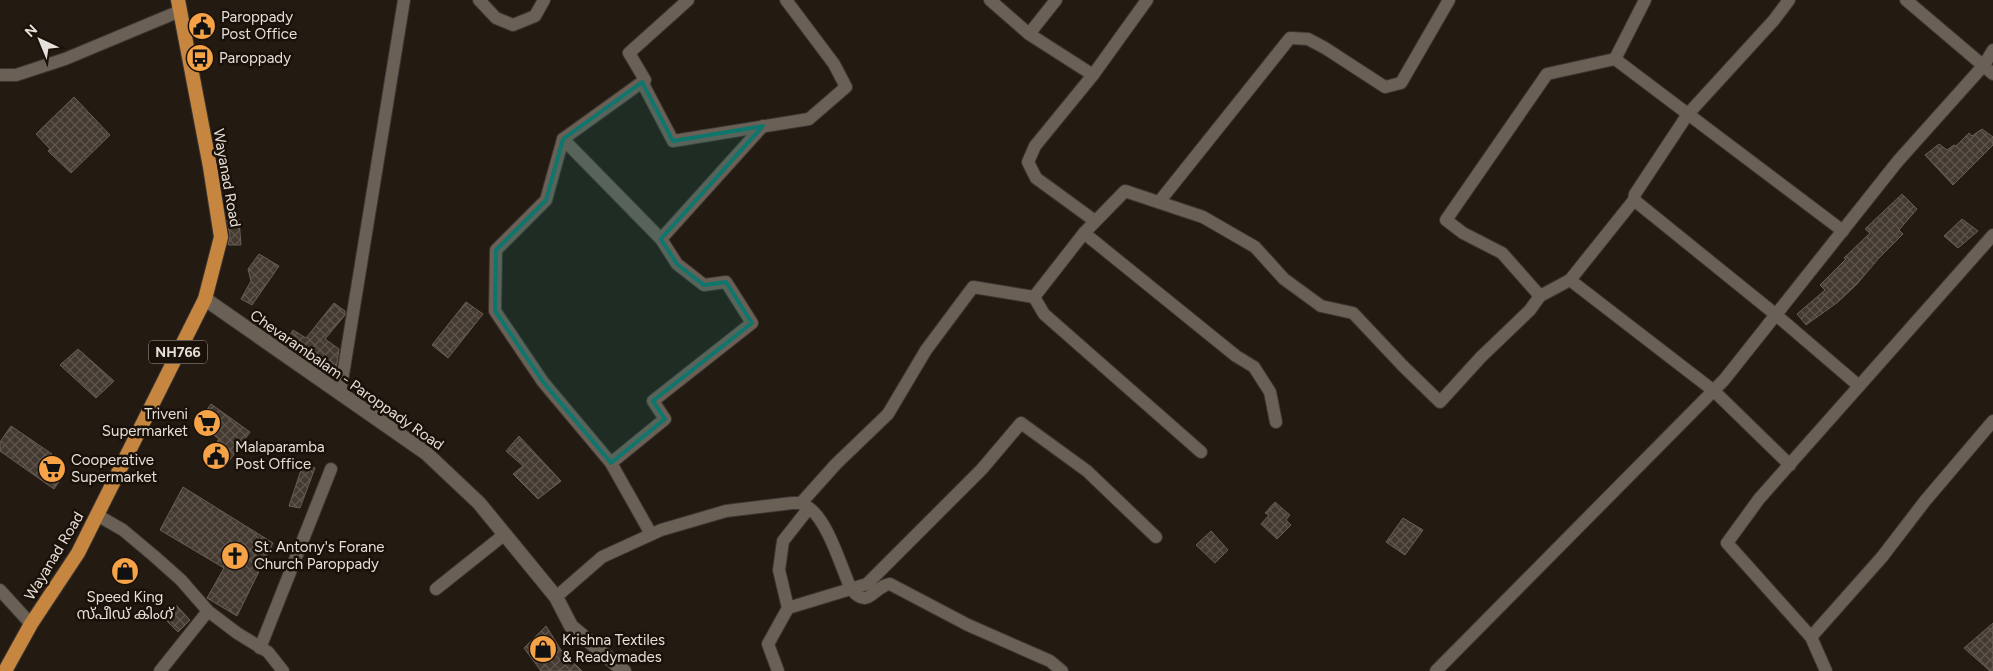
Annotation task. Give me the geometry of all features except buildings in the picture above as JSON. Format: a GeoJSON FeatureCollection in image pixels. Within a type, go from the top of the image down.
{"type":"FeatureCollection","features":[{"type":"Feature","properties":{"kind":"highway","name":"Wayanad Road"},"geometry":{"type":"LineString","coordinates":[[5,671],[32,624],[78,553],[205,299],[221,237],[210,167],[179,5]]}},
{"type":"Feature","properties":{"kind":"main road","name":"Chevarambalam - Paroppady Road"},"geometry":{"type":"LineString","coordinates":[[205,299],[426,453],[479,503],[505,534],[556,597],[571,626],[624,671]]}},
{"type":"Feature","properties":{"kind":"street"},"geometry":{"type":"LineString","coordinates":[[340,393],[404,0]]}},
{"type":"Feature","properties":{"kind":"street"},"geometry":{"type":"LineString","coordinates":[[479,0],[496,18],[513,25],[535,16],[544,0]]}},
{"type":"Feature","properties":{"kind":"street"},"geometry":{"type":"LineString","coordinates":[[651,534],[611,463],[543,382],[495,311],[496,250],[546,200],[563,139],[645,80],[628,53],[688,0]]}},
{"type":"Feature","properties":{"kind":"street"},"geometry":{"type":"LineString","coordinates":[[642,82],[673,141],[809,119],[846,87],[834,64],[786,0]]}},
{"type":"Feature","properties":{"kind":"street"},"geometry":{"type":"LineString","coordinates":[[990,0],[1029,34],[1093,75]]}},
{"type":"Feature","properties":{"kind":"street"},"geometry":{"type":"LineString","coordinates":[[1029,34],[1056,0]]}},
{"type":"Feature","properties":{"kind":"street"},"geometry":{"type":"LineString","coordinates":[[1095,221],[1036,178],[1028,162],[1035,146],[1093,75],[1147,0]]}},
{"type":"Feature","properties":{"kind":"street"},"geometry":{"type":"LineString","coordinates":[[1159,202],[1290,38],[1308,39],[1385,87],[1401,83],[1449,0]]}},
{"type":"Feature","properties":{"kind":"street"},"geometry":{"type":"LineString","coordinates":[[1540,296],[1502,253],[1463,233],[1446,220],[1547,74],[1615,58],[1645,0]]}},
{"type":"Feature","properties":{"kind":"street"},"geometry":{"type":"LineString","coordinates":[[1034,297],[1084,233],[1124,190],[1203,217],[1255,247],[1284,279],[1320,306],[1353,313],[1440,402],[1481,357],[1530,310],[1540,296],[1570,280],[1634,200],[1635,194],[1688,114],[1774,20],[1789,0]]}},
{"type":"Feature","properties":{"kind":"street"},"geometry":{"type":"LineString","coordinates":[[1906,0],[1988,69]]}},
{"type":"Feature","properties":{"kind":"street"},"geometry":{"type":"LineString","coordinates":[[0,75],[16,74],[65,59],[179,5]]}},
{"type":"Feature","properties":{"kind":"street"},"geometry":{"type":"LineString","coordinates":[[1436,671],[1724,380],[1898,161],[1988,69],[1993,50]]}},
{"type":"Feature","properties":{"kind":"street"},"geometry":{"type":"LineString","coordinates":[[1615,58],[1843,231]]}},
{"type":"Feature","properties":{"kind":"street"},"geometry":{"type":"LineString","coordinates":[[661,239],[763,126]]}},
{"type":"Feature","properties":{"kind":"street"},"geometry":{"type":"LineString","coordinates":[[563,139],[661,239],[677,264],[704,285],[726,282],[752,323],[653,401],[665,419],[611,463]]}},
{"type":"Feature","properties":{"kind":"street"},"geometry":{"type":"LineString","coordinates":[[1634,200],[1775,314],[1859,386]]}},
{"type":"Feature","properties":{"kind":"street"},"geometry":{"type":"LineString","coordinates":[[1084,233],[1236,356],[1254,367],[1270,392],[1276,422]]}},
{"type":"Feature","properties":{"kind":"street"},"geometry":{"type":"LineString","coordinates":[[1826,671],[1811,637],[1727,543],[1760,499],[1993,235]]}},
{"type":"Feature","properties":{"kind":"street"},"geometry":{"type":"LineString","coordinates":[[1570,280],[1714,391],[1790,465]]}},
{"type":"Feature","properties":{"kind":"street"},"geometry":{"type":"LineString","coordinates":[[778,671],[768,644],[788,608],[779,570],[783,541],[805,506],[836,464],[888,414],[926,350],[973,287],[1034,297]]}},
{"type":"Feature","properties":{"kind":"street"},"geometry":{"type":"LineString","coordinates":[[1034,297],[1044,314],[1201,452]]}},
{"type":"Feature","properties":{"kind":"street"},"geometry":{"type":"LineString","coordinates":[[1811,637],[1882,557],[1993,421]]}},
{"type":"Feature","properties":{"kind":"street"},"geometry":{"type":"LineString","coordinates":[[788,608],[867,584],[982,469],[1021,423],[1087,471],[1156,537]]}},
{"type":"Feature","properties":{"kind":"street"},"geometry":{"type":"LineString","coordinates":[[260,648],[332,469]]}},
{"type":"Feature","properties":{"kind":"street"},"geometry":{"type":"LineString","coordinates":[[556,597],[602,557],[661,530],[726,511],[792,503],[805,506],[815,512],[832,541],[851,589],[856,595],[865,598],[871,597],[886,584],[899,588],[968,625],[1050,661],[1062,671]]}},
{"type":"Feature","properties":{"kind":"street"},"geometry":{"type":"LineString","coordinates":[[97,515],[123,530],[181,580],[208,611],[237,633],[268,652],[283,671]]}},
{"type":"Feature","properties":{"kind":"street"},"geometry":{"type":"LineString","coordinates":[[436,589],[505,534]]}},
{"type":"Feature","properties":{"kind":"street"},"geometry":{"type":"LineString","coordinates":[[0,590],[32,624]]}},
{"type":"Feature","properties":{"kind":"street"},"geometry":{"type":"LineString","coordinates":[[160,671],[208,611]]}},
{"type":"Feature","properties":{"kind":"highlighted area"},"geometry":{"type":"Polygon","coordinates":[[[642,82],[673,141],[763,126],[661,239],[677,264],[704,285],[726,282],[752,323],[653,401],[665,419],[611,463],[543,382],[495,311],[496,250],[546,200],[563,139],[642,82]]]}},
{"type":"Feature","properties":{"kind":"place","name":"Paroppady Post Office"},"geometry":{"type":"Point","coordinates":[202,26]}},
{"type":"Feature","properties":{"kind":"place","name":"Paroppady"},"geometry":{"type":"Point","coordinates":[200,58]}},
{"type":"Feature","properties":{"kind":"place","name":"Triveni Supermarket"},"geometry":{"type":"Point","coordinates":[207,423]}},
{"type":"Feature","properties":{"kind":"place","name":"Malaparamba Post Office"},"geometry":{"type":"Point","coordinates":[216,456]}},
{"type":"Feature","properties":{"kind":"place","name":"Cooperative Supermarket"},"geometry":{"type":"Point","coordinates":[52,469]}},
{"type":"Feature","properties":{"kind":"place","name":"St. Antony's Forane Church Paroppady"},"geometry":{"type":"Point","coordinates":[235,556]}},
{"type":"Feature","properties":{"kind":"place","name":"Speed King സ്പീഡ് കിംഗ്"},"geometry":{"type":"Point","coordinates":[125,571]}},
{"type":"Feature","properties":{"kind":"place","name":"Krishna Textiles & Readymades"},"geometry":{"type":"Point","coordinates":[543,649]}}]}
